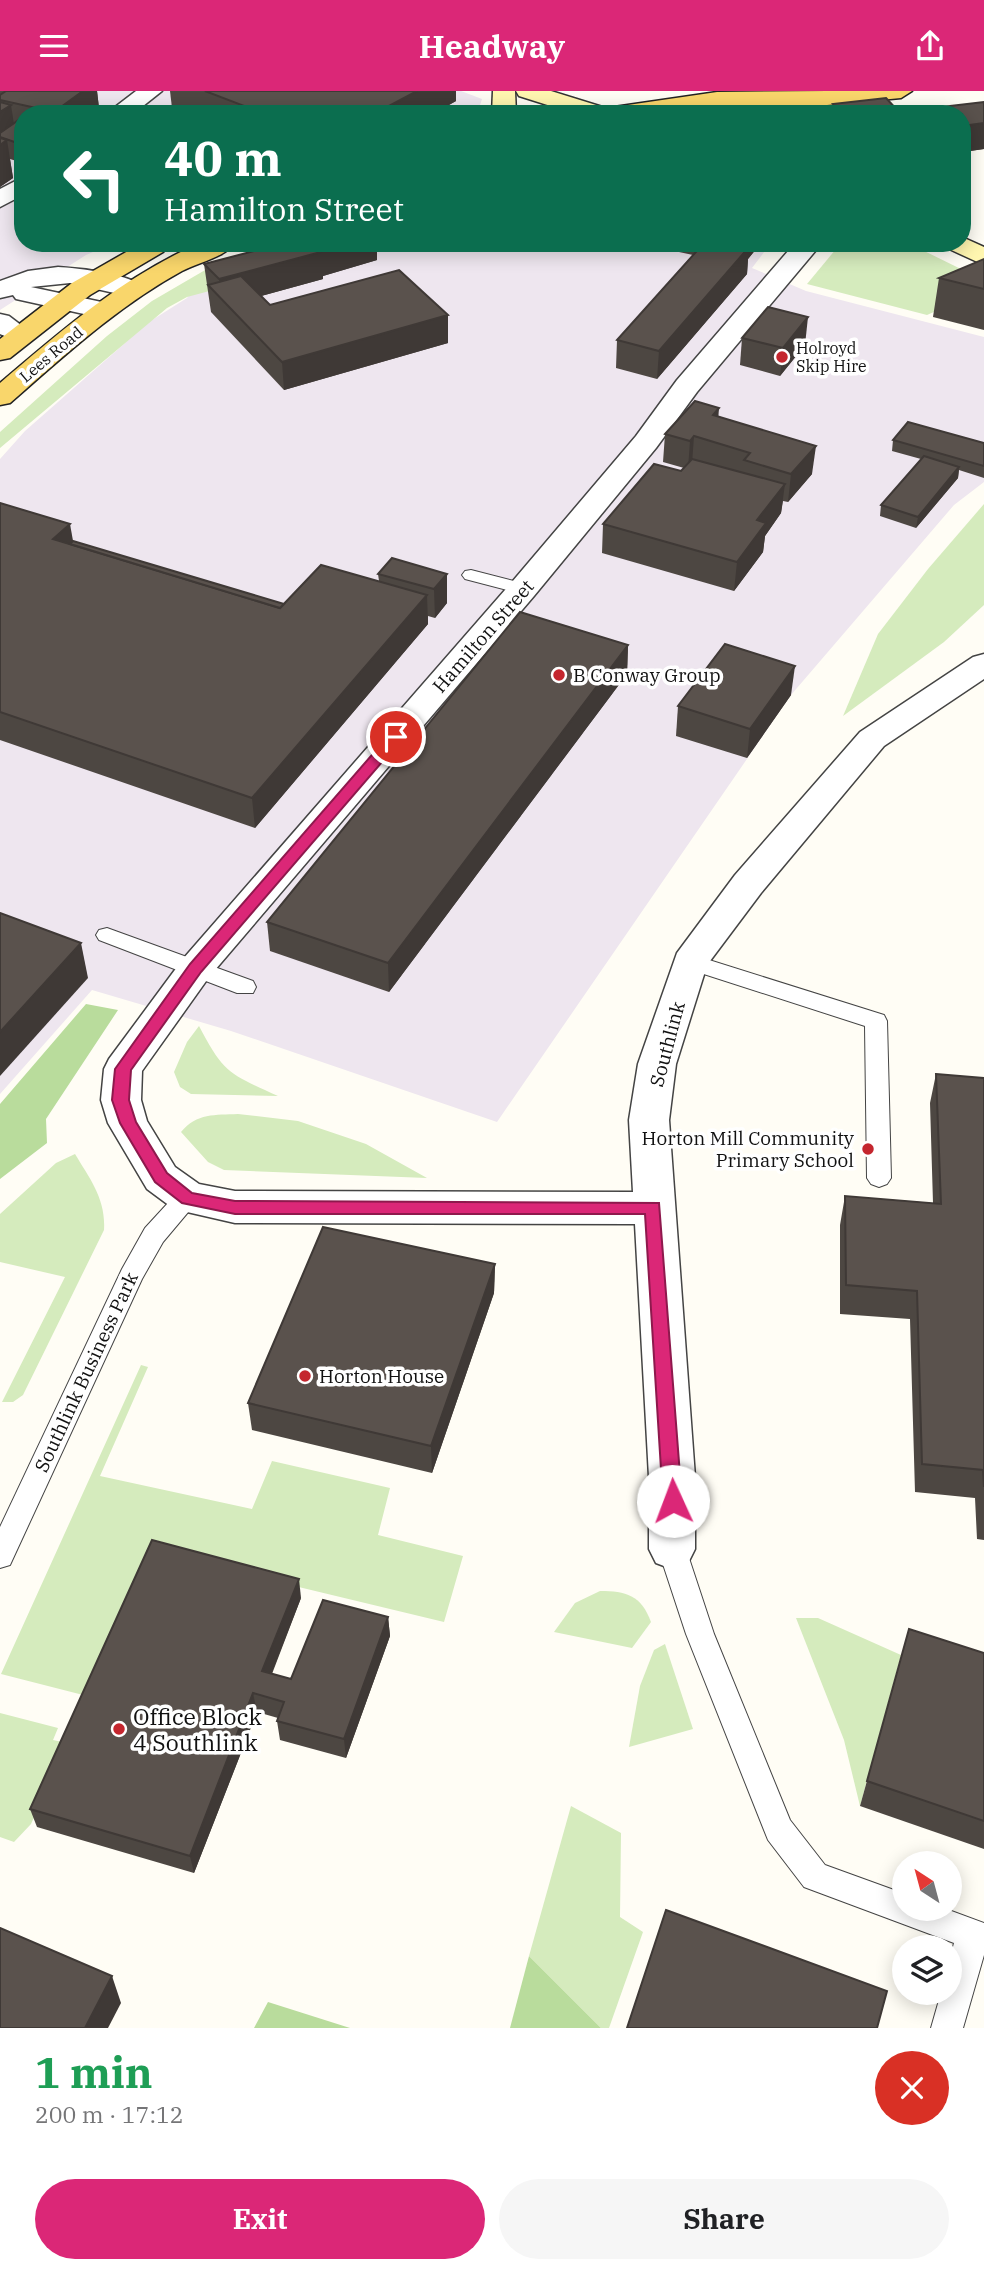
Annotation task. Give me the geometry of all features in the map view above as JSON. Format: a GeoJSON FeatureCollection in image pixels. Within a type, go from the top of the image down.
{"type":"FeatureCollection","features":[{"type":"Feature","properties":{"kind":"main road"},"geometry":{"type":"LineString","coordinates":[[527,91],[572,105]]}},
{"type":"Feature","properties":{"kind":"main road"},"geometry":{"type":"LineString","coordinates":[[811,105],[901,91]]}},
{"type":"Feature","properties":{"kind":"main road"},"geometry":{"type":"LineString","coordinates":[[676,105],[718,99],[778,105]]}},
{"type":"Feature","properties":{"kind":"main road","name":"Lees Road"},"geometry":{"type":"LineString","coordinates":[[0,352],[11,328],[62,302],[146,252]]}},
{"type":"Feature","properties":{"kind":"main road","name":"Lees Road"},"geometry":{"type":"LineString","coordinates":[[0,397],[102,310],[159,272],[202,252]]}},
{"type":"Feature","properties":{"kind":"street"},"geometry":{"type":"LineString","coordinates":[[131,105],[152,91]]}},
{"type":"Feature","properties":{"kind":"street"},"geometry":{"type":"LineString","coordinates":[[0,201],[14,181]]}},
{"type":"Feature","properties":{"kind":"street","name":"Hamilton Street"},"geometry":{"type":"LineString","coordinates":[[653,1208],[235,1207],[188,1198],[161,1178],[128,1123],[121,1100],[123,1069],[196,968],[523,589],[646,442],[687,386],[801,252]]}},
{"type":"Feature","properties":{"kind":"street","name":"Lees Road"},"geometry":{"type":"LineString","coordinates":[[3,289],[46,275],[78,275],[132,289]]}},
{"type":"Feature","properties":{"kind":"street","name":"Lees Road"},"geometry":{"type":"LineString","coordinates":[[3,289],[102,310]]}},
{"type":"Feature","properties":{"kind":"street","name":"Southlink"},"geometry":{"type":"LineString","coordinates":[[672,1549],[673,1477],[649,1120],[657,1064],[691,962],[748,884],[872,739],[984,664]]}},
{"type":"Feature","properties":{"kind":"lane"},"geometry":{"type":"LineString","coordinates":[[471,575],[523,589]]}},
{"type":"Feature","properties":{"kind":"lane"},"geometry":{"type":"LineString","coordinates":[[107,935],[245,987]]}},
{"type":"Feature","properties":{"kind":"lane"},"geometry":{"type":"LineString","coordinates":[[691,962],[876,1021],[879,1178]]}},
{"type":"Feature","properties":{"kind":"lane","name":"Southlink Business Park"},"geometry":{"type":"LineString","coordinates":[[0,1556],[131,1276],[154,1235],[188,1198]]}},
{"type":"Feature","properties":{"kind":"lane"},"geometry":{"type":"LineString","coordinates":[[672,1549],[700,1634],[779,1830],[815,1875],[978,1937],[947,2028]]}},
{"type":"Feature","properties":{"kind":"shaded area"},"geometry":{"type":"Polygon","coordinates":[[[0,91],[461,91],[482,99],[480,105],[14,105],[14,252],[93,252],[0,310],[0,91]]]}},
{"type":"Feature","properties":{"kind":"shaded area"},"geometry":{"type":"Polygon","coordinates":[[[245,252],[764,252],[752,268],[806,291],[984,337],[984,482],[954,505],[791,695],[497,1122],[231,1031],[92,990],[0,1094],[0,459],[25,431],[149,322],[187,298],[212,266],[245,252]]]}},
{"type":"Feature","properties":{"kind":"green space"},"geometry":{"type":"Polygon","coordinates":[[[834,252],[926,252],[967,272],[984,290],[927,315],[807,284],[834,252]]]}},
{"type":"Feature","properties":{"kind":"green space"},"geometry":{"type":"Polygon","coordinates":[[[212,266],[232,285],[187,297],[167,308],[0,448],[0,432],[107,336],[152,301],[212,266]]]}},
{"type":"Feature","properties":{"kind":"green space"},"geometry":{"type":"Polygon","coordinates":[[[984,504],[984,605],[944,642],[843,716],[878,634],[928,569],[984,504]]]}},
{"type":"Feature","properties":{"kind":"green space"},"geometry":{"type":"Polygon","coordinates":[[[86,1004],[118,1010],[46,1119],[47,1143],[0,1179],[0,1104],[86,1004]]]}},
{"type":"Feature","properties":{"kind":"green space"},"geometry":{"type":"Polygon","coordinates":[[[199,1026],[215,1054],[230,1071],[278,1096],[191,1094],[180,1087],[174,1072],[187,1042],[199,1026]]]}},
{"type":"Feature","properties":{"kind":"green space"},"geometry":{"type":"Polygon","coordinates":[[[238,1114],[298,1121],[366,1144],[427,1178],[224,1170],[208,1162],[181,1132],[200,1118],[238,1114]]]}},
{"type":"Feature","properties":{"kind":"green space"},"geometry":{"type":"Polygon","coordinates":[[[75,1154],[100,1199],[104,1230],[23,1395],[13,1402],[2,1402],[65,1277],[0,1262],[0,1214],[56,1163],[75,1154]]]}},
{"type":"Feature","properties":{"kind":"green space"},"geometry":{"type":"Polygon","coordinates":[[[141,1365],[148,1367],[100,1476],[252,1509],[272,1461],[390,1488],[378,1535],[463,1556],[444,1622],[153,1552],[87,1696],[1,1674],[141,1365]]]}},
{"type":"Feature","properties":{"kind":"green space"},"geometry":{"type":"Polygon","coordinates":[[[600,1591],[632,1596],[647,1613],[651,1622],[632,1648],[554,1632],[575,1603],[600,1591]]]}},
{"type":"Feature","properties":{"kind":"green space"},"geometry":{"type":"Polygon","coordinates":[[[796,1618],[818,1618],[901,1655],[860,1806],[844,1740],[796,1618]]]}},
{"type":"Feature","properties":{"kind":"green space"},"geometry":{"type":"Polygon","coordinates":[[[665,1644],[693,1729],[629,1747],[640,1686],[654,1650],[665,1644]]]}},
{"type":"Feature","properties":{"kind":"green space"},"geometry":{"type":"Polygon","coordinates":[[[0,1713],[58,1728],[53,1740],[67,1743],[31,1824],[14,1842],[0,1837],[0,1713]]]}},
{"type":"Feature","properties":{"kind":"green space"},"geometry":{"type":"Polygon","coordinates":[[[571,1806],[621,1833],[620,1917],[643,1932],[609,2028],[601,2028],[529,1956],[571,1806]]]}},
{"type":"Feature","properties":{"kind":"green space"},"geometry":{"type":"Polygon","coordinates":[[[529,1956],[601,2028],[510,2028],[529,1956]]]}},
{"type":"Feature","properties":{"kind":"green space"},"geometry":{"type":"Polygon","coordinates":[[[268,2002],[350,2028],[254,2028],[268,2002]]]}},
{"type":"Feature","properties":{"kind":"building"},"geometry":{"type":"Polygon","coordinates":[[[6,91],[83,91],[64,105],[22,105],[0,100],[0,95],[6,91]]]}},
{"type":"Feature","properties":{"kind":"building"},"geometry":{"type":"Polygon","coordinates":[[[205,91],[417,91],[391,105],[242,105],[205,91]]]}},
{"type":"Feature","properties":{"kind":"building"},"geometry":{"type":"Polygon","coordinates":[[[886,98],[892,105],[834,105],[886,98]]]}},
{"type":"Feature","properties":{"kind":"building"},"geometry":{"type":"Polygon","coordinates":[[[0,102],[11,105],[0,112],[0,102]]]}},
{"type":"Feature","properties":{"kind":"building"},"geometry":{"type":"Polygon","coordinates":[[[984,102],[984,123],[971,125],[971,105],[958,105],[984,102]]]}},
{"type":"Feature","properties":{"kind":"building"},"geometry":{"type":"Polygon","coordinates":[[[14,123],[14,142],[0,137],[0,133],[14,123]]]}},
{"type":"Feature","properties":{"kind":"building"},"geometry":{"type":"Polygon","coordinates":[[[250,252],[321,252],[219,279],[204,264],[250,252]]]}},
{"type":"Feature","properties":{"kind":"building"},"geometry":{"type":"Polygon","coordinates":[[[696,252],[745,252],[659,351],[617,340],[696,252]]]}},
{"type":"Feature","properties":{"kind":"building"},"geometry":{"type":"Polygon","coordinates":[[[984,259],[984,289],[939,278],[984,259]]]}},
{"type":"Feature","properties":{"kind":"building"},"geometry":{"type":"Polygon","coordinates":[[[399,270],[448,315],[282,362],[208,285],[241,276],[270,305],[399,270]]]}},
{"type":"Feature","properties":{"kind":"building"},"geometry":{"type":"Polygon","coordinates":[[[768,307],[808,317],[783,348],[742,338],[768,307]]]}},
{"type":"Feature","properties":{"kind":"building"},"geometry":{"type":"Polygon","coordinates":[[[695,401],[719,408],[713,415],[816,446],[791,474],[744,460],[750,453],[694,436],[690,441],[665,434],[695,401]]]}},
{"type":"Feature","properties":{"kind":"building"},"geometry":{"type":"Polygon","coordinates":[[[908,422],[984,443],[984,466],[893,440],[908,422]]]}},
{"type":"Feature","properties":{"kind":"building"},"geometry":{"type":"Polygon","coordinates":[[[924,456],[959,467],[918,517],[881,505],[924,456]]]}},
{"type":"Feature","properties":{"kind":"building"},"geometry":{"type":"Polygon","coordinates":[[[692,459],[785,484],[757,520],[766,523],[737,562],[603,524],[654,464],[681,471],[692,459]]]}},
{"type":"Feature","properties":{"kind":"building"},"geometry":{"type":"Polygon","coordinates":[[[0,503],[70,524],[53,539],[280,608],[321,565],[427,595],[252,798],[0,712],[0,503]]]}},
{"type":"Feature","properties":{"kind":"building"},"geometry":{"type":"Polygon","coordinates":[[[73,541],[284,604],[280,608],[70,544],[73,541]]]}},
{"type":"Feature","properties":{"kind":"building"},"geometry":{"type":"Polygon","coordinates":[[[392,558],[447,574],[434,589],[378,574],[392,558]]]}},
{"type":"Feature","properties":{"kind":"building"},"geometry":{"type":"Polygon","coordinates":[[[520,612],[628,645],[388,963],[267,922],[520,612]]]}},
{"type":"Feature","properties":{"kind":"building"},"geometry":{"type":"Polygon","coordinates":[[[725,644],[795,666],[750,729],[678,706],[725,644]]]}},
{"type":"Feature","properties":{"kind":"building"},"geometry":{"type":"Polygon","coordinates":[[[0,913],[81,943],[0,1032],[0,913]]]}},
{"type":"Feature","properties":{"kind":"building"},"geometry":{"type":"Polygon","coordinates":[[[936,1074],[984,1078],[984,1487],[983,1470],[922,1464],[917,1291],[846,1285],[845,1196],[941,1204],[936,1074]]]}},
{"type":"Feature","properties":{"kind":"building"},"geometry":{"type":"Polygon","coordinates":[[[323,1227],[495,1264],[431,1446],[248,1403],[323,1227]]]}},
{"type":"Feature","properties":{"kind":"building"},"geometry":{"type":"Polygon","coordinates":[[[152,1540],[299,1579],[262,1671],[291,1679],[323,1600],[388,1617],[344,1739],[277,1721],[284,1702],[253,1693],[190,1856],[30,1809],[152,1540]]]}},
{"type":"Feature","properties":{"kind":"building"},"geometry":{"type":"Polygon","coordinates":[[[909,1629],[984,1653],[984,1821],[867,1781],[909,1629]]]}},
{"type":"Feature","properties":{"kind":"building"},"geometry":{"type":"Polygon","coordinates":[[[666,1910],[887,1991],[877,2028],[627,2028],[666,1910]]]}},
{"type":"Feature","properties":{"kind":"building"},"geometry":{"type":"Polygon","coordinates":[[[0,1928],[112,1976],[85,2028],[0,2028],[0,1928]]]}},
{"type":"Feature","properties":{"kind":"place","name":"Holroyd Skip Hire"},"geometry":{"type":"Point","coordinates":[782,357]}},
{"type":"Feature","properties":{"kind":"place","name":"B Conway Group"},"geometry":{"type":"Point","coordinates":[559,675]}},
{"type":"Feature","properties":{"kind":"place","name":"Horton Mill Community Primary School"},"geometry":{"type":"Point","coordinates":[868,1149]}},
{"type":"Feature","properties":{"kind":"place","name":"Horton House"},"geometry":{"type":"Point","coordinates":[305,1376]}},
{"type":"Feature","properties":{"kind":"place","name":"Office Block 4 Southlink"},"geometry":{"type":"Point","coordinates":[119,1729]}},
{"type":"Feature","properties":{"kind":"route"},"geometry":{"type":"LineString","coordinates":[[396,737],[196,968],[123,1069],[121,1100],[128,1123],[161,1178],[188,1198],[235,1207],[653,1208],[673,1501]]}}]}
